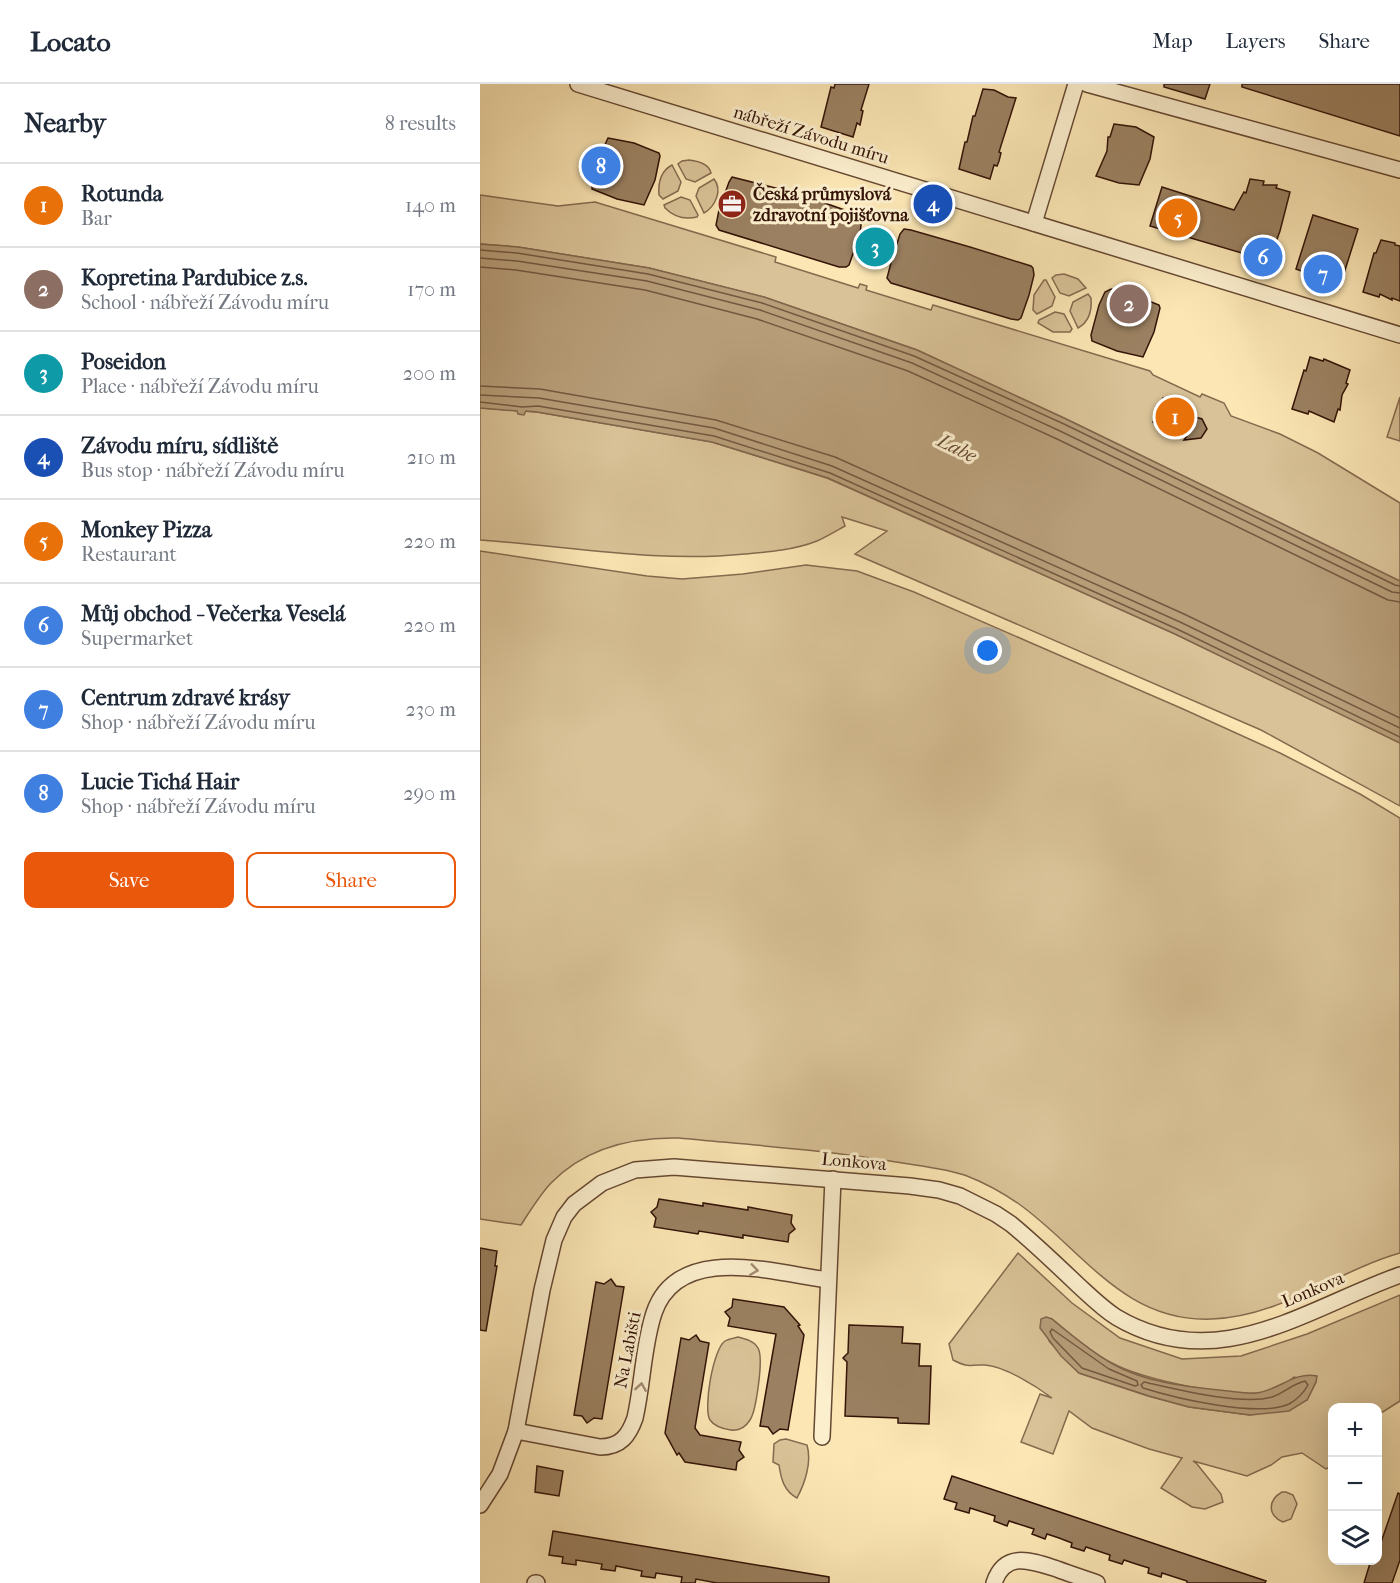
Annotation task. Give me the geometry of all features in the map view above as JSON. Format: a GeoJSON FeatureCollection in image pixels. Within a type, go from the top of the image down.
{"type":"FeatureCollection","features":[{"type":"Feature","properties":{"kind":"street","name":"nábřeží Závodu míru"},"geometry":{"type":"LineString","coordinates":[[578,84],[1400,335]]}},
{"type":"Feature","properties":{"kind":"street"},"geometry":{"type":"LineString","coordinates":[[1034,223],[1076,84]]}},
{"type":"Feature","properties":{"kind":"street"},"geometry":{"type":"LineString","coordinates":[[1086,84],[1400,170]]}},
{"type":"Feature","properties":{"kind":"street","name":"Lonkova"},"geometry":{"type":"LineString","coordinates":[[480,1505],[500,1474],[516,1431],[542,1290],[554,1240],[564,1218],[586,1193],[618,1176],[654,1167],[833,1179],[939,1190],[978,1204],[1011,1224],[1095,1300],[1116,1316],[1138,1328],[1166,1337],[1191,1341],[1218,1341],[1248,1336],[1400,1275]]}},
{"type":"Feature","properties":{"kind":"street"},"geometry":{"type":"LineString","coordinates":[[822,1437],[833,1179]]}},
{"type":"Feature","properties":{"kind":"street","name":"Na Labišti"},"geometry":{"type":"LineString","coordinates":[[516,1431],[600,1447],[616,1445],[622,1440],[630,1431],[635,1418],[654,1313],[662,1298],[676,1282],[697,1271],[729,1267],[828,1280]]}},
{"type":"Feature","properties":{"kind":"street"},"geometry":{"type":"LineString","coordinates":[[994,1583],[997,1574],[1006,1565],[1022,1560],[1097,1583]]}},
{"type":"Feature","properties":{"kind":"shaded area"},"geometry":{"type":"Polygon","coordinates":[[[689,160],[706,165],[711,173],[695,182],[686,179],[678,164],[689,160]]]}},
{"type":"Feature","properties":{"kind":"shaded area"},"geometry":{"type":"Polygon","coordinates":[[[672,165],[681,182],[678,191],[663,199],[659,195],[660,182],[665,171],[672,165]]]}},
{"type":"Feature","properties":{"kind":"shaded area"},"geometry":{"type":"Polygon","coordinates":[[[714,179],[718,193],[711,207],[704,213],[696,196],[699,188],[714,179]]]}},
{"type":"Feature","properties":{"kind":"shaded area"},"geometry":{"type":"Polygon","coordinates":[[[480,195],[558,206],[595,202],[776,257],[775,262],[858,288],[860,284],[867,286],[866,290],[931,310],[933,305],[1150,371],[1153,375],[1200,397],[1202,394],[1224,403],[1231,416],[1280,434],[1318,453],[1400,503],[1400,581],[1066,419],[917,350],[764,297],[649,268],[518,247],[480,244],[480,195]]]}},
{"type":"Feature","properties":{"kind":"shaded area"},"geometry":{"type":"Polygon","coordinates":[[[681,197],[690,200],[697,217],[680,217],[665,208],[664,205],[681,197]]]}},
{"type":"Feature","properties":{"kind":"shaded area"},"geometry":{"type":"Polygon","coordinates":[[[1064,274],[1078,279],[1086,288],[1069,296],[1060,293],[1052,278],[1064,274]]]}},
{"type":"Feature","properties":{"kind":"shaded area"},"geometry":{"type":"Polygon","coordinates":[[[1044,280],[1055,297],[1052,306],[1037,314],[1033,310],[1034,295],[1044,280]]]}},
{"type":"Feature","properties":{"kind":"shaded area"},"geometry":{"type":"Polygon","coordinates":[[[1088,294],[1091,298],[1090,311],[1085,322],[1078,328],[1070,311],[1073,302],[1088,294]]]}},
{"type":"Feature","properties":{"kind":"shaded area"},"geometry":{"type":"Polygon","coordinates":[[[1055,312],[1064,314],[1072,329],[1070,332],[1053,332],[1038,323],[1039,320],[1055,312]]]}},
{"type":"Feature","properties":{"kind":"shaded area"},"geometry":{"type":"Polygon","coordinates":[[[1400,397],[1400,441],[1387,437],[1400,397]]]}},
{"type":"Feature","properties":{"kind":"shaded area"},"geometry":{"type":"Polygon","coordinates":[[[480,408],[537,412],[712,442],[827,478],[1175,634],[1400,743],[1400,806],[1261,730],[855,554],[887,531],[842,517],[845,526],[808,544],[790,549],[712,556],[612,553],[480,540],[480,408]]]}},
{"type":"Feature","properties":{"kind":"shaded area"},"geometry":{"type":"Polygon","coordinates":[[[480,551],[647,576],[682,579],[743,574],[806,565],[857,571],[914,592],[1280,753],[1360,794],[1400,818],[1400,1253],[1261,1310],[1212,1319],[1181,1317],[1154,1309],[1129,1296],[1106,1280],[1019,1204],[994,1188],[967,1176],[950,1171],[842,1154],[679,1138],[627,1143],[594,1153],[579,1161],[551,1183],[521,1225],[480,1219],[480,551]]]}},
{"type":"Feature","properties":{"kind":"shaded area"},"geometry":{"type":"Polygon","coordinates":[[[1018,1253],[1072,1303],[1120,1338],[1182,1359],[1241,1356],[1307,1334],[1400,1295],[1400,1401],[1382,1412],[1382,1403],[1328,1403],[1328,1468],[1326,1469],[1302,1453],[1282,1457],[1247,1476],[1193,1461],[1221,1494],[1223,1502],[1205,1509],[1192,1507],[1161,1488],[1182,1458],[1149,1449],[1092,1428],[1069,1411],[1053,1454],[1021,1442],[1040,1394],[1052,1398],[1001,1369],[985,1365],[967,1365],[953,1360],[949,1344],[1018,1253]],[[1052,1319],[1049,1341],[1079,1373],[1189,1407],[1250,1415],[1307,1400],[1316,1382],[1294,1377],[1270,1391],[1237,1393],[1214,1391],[1144,1376],[1104,1359],[1052,1319]]]}},
{"type":"Feature","properties":{"kind":"shaded area"},"geometry":{"type":"Polygon","coordinates":[[[738,1337],[752,1342],[758,1348],[760,1373],[755,1406],[750,1420],[744,1427],[734,1430],[717,1426],[710,1420],[708,1404],[710,1379],[721,1346],[726,1340],[738,1337]]]}},
{"type":"Feature","properties":{"kind":"shaded area"},"geometry":{"type":"Polygon","coordinates":[[[786,1439],[807,1445],[809,1458],[807,1472],[797,1498],[786,1488],[779,1465],[773,1462],[774,1444],[786,1439]]]}},
{"type":"Feature","properties":{"kind":"shaded area"},"geometry":{"type":"Polygon","coordinates":[[[1282,1492],[1293,1495],[1297,1504],[1291,1519],[1283,1522],[1274,1515],[1271,1507],[1274,1499],[1282,1492]]]}},
{"type":"Feature","properties":{"kind":"water","name":"Labe"},"geometry":{"type":"Polygon","coordinates":[[[480,244],[518,247],[649,268],[764,297],[917,350],[1066,419],[1400,581],[1400,743],[1175,634],[828,478],[712,442],[537,412],[526,411],[524,415],[518,414],[517,411],[480,408],[480,244]]]}},
{"type":"Feature","properties":{"kind":"water"},"geometry":{"type":"Polygon","coordinates":[[[1046,1317],[1052,1319],[1111,1363],[1153,1380],[1183,1386],[1249,1393],[1272,1389],[1301,1376],[1317,1376],[1316,1382],[1307,1400],[1289,1411],[1250,1415],[1189,1407],[1079,1373],[1061,1356],[1040,1328],[1041,1319],[1046,1317]]]}},
{"type":"Feature","properties":{"kind":"building"},"geometry":{"type":"Polygon","coordinates":[[[835,84],[869,84],[861,110],[863,111],[860,125],[857,123],[853,137],[821,127],[831,87],[834,88],[835,84]]]}},
{"type":"Feature","properties":{"kind":"building"},"geometry":{"type":"Polygon","coordinates":[[[1164,84],[1210,84],[1205,99],[1164,87],[1164,84]]]}},
{"type":"Feature","properties":{"kind":"building"},"geometry":{"type":"Polygon","coordinates":[[[1242,84],[1400,84],[1400,136],[1242,87],[1242,84]]]}},
{"type":"Feature","properties":{"kind":"building"},"geometry":{"type":"Polygon","coordinates":[[[983,89],[994,90],[1016,98],[999,152],[1001,153],[999,161],[997,166],[994,165],[990,179],[959,169],[965,142],[967,142],[983,89]]]}},
{"type":"Feature","properties":{"kind":"building"},"geometry":{"type":"Polygon","coordinates":[[[1114,124],[1136,127],[1154,137],[1150,159],[1139,185],[1119,183],[1096,176],[1107,151],[1108,137],[1110,137],[1114,124]]]}},
{"type":"Feature","properties":{"kind":"building"},"geometry":{"type":"Polygon","coordinates":[[[608,138],[634,143],[659,153],[655,180],[644,205],[617,199],[592,189],[597,162],[608,138]]]}},
{"type":"Feature","properties":{"kind":"building"},"geometry":{"type":"Polygon","coordinates":[[[732,177],[799,194],[862,216],[860,234],[849,265],[839,267],[719,230],[716,225],[719,210],[732,177]]]}},
{"type":"Feature","properties":{"kind":"building"},"geometry":{"type":"Polygon","coordinates":[[[1250,179],[1264,181],[1263,185],[1277,185],[1276,188],[1290,192],[1269,261],[1150,226],[1162,187],[1234,210],[1244,192],[1246,193],[1250,179]]]}},
{"type":"Feature","properties":{"kind":"building"},"geometry":{"type":"Polygon","coordinates":[[[1313,215],[1358,229],[1339,289],[1311,280],[1307,273],[1296,269],[1313,215]]]}},
{"type":"Feature","properties":{"kind":"building"},"geometry":{"type":"Polygon","coordinates":[[[904,229],[1031,266],[1034,275],[1021,318],[1011,319],[891,283],[887,278],[900,234],[904,229]]]}},
{"type":"Feature","properties":{"kind":"building"},"geometry":{"type":"Polygon","coordinates":[[[1381,240],[1400,246],[1400,301],[1380,294],[1379,297],[1363,292],[1374,253],[1381,240]]]}},
{"type":"Feature","properties":{"kind":"building"},"geometry":{"type":"Polygon","coordinates":[[[1111,289],[1159,305],[1154,332],[1143,357],[1117,351],[1092,341],[1091,335],[1099,305],[1105,292],[1111,289]]]}},
{"type":"Feature","properties":{"kind":"building"},"geometry":{"type":"Polygon","coordinates":[[[1310,357],[1323,361],[1324,359],[1350,370],[1340,410],[1338,409],[1334,422],[1309,411],[1308,414],[1292,409],[1310,357]]]}},
{"type":"Feature","properties":{"kind":"building"},"geometry":{"type":"Polygon","coordinates":[[[1163,398],[1190,410],[1188,415],[1202,419],[1207,429],[1201,438],[1184,440],[1187,436],[1153,422],[1163,398]]]}},
{"type":"Feature","properties":{"kind":"building"},"geometry":{"type":"Polygon","coordinates":[[[659,1199],[703,1206],[703,1203],[748,1210],[748,1207],[792,1215],[791,1223],[795,1229],[789,1234],[788,1242],[699,1231],[698,1234],[654,1227],[656,1218],[651,1212],[657,1207],[659,1199]]]}},
{"type":"Feature","properties":{"kind":"building"},"geometry":{"type":"Polygon","coordinates":[[[480,1248],[497,1251],[495,1266],[497,1266],[486,1331],[480,1330],[480,1248]]]}},
{"type":"Feature","properties":{"kind":"building"},"geometry":{"type":"Polygon","coordinates":[[[611,1279],[616,1286],[624,1287],[602,1419],[594,1418],[587,1423],[582,1416],[574,1415],[596,1282],[604,1284],[611,1279]]]}},
{"type":"Feature","properties":{"kind":"building"},"geometry":{"type":"Polygon","coordinates":[[[733,1299],[784,1307],[800,1325],[798,1326],[804,1335],[788,1430],[780,1429],[773,1434],[768,1427],[760,1426],[776,1334],[728,1326],[730,1318],[725,1312],[732,1307],[733,1299]]]}},
{"type":"Feature","properties":{"kind":"building"},"geometry":{"type":"Polygon","coordinates":[[[849,1325],[903,1327],[902,1343],[920,1344],[919,1366],[931,1366],[929,1424],[898,1423],[898,1418],[845,1416],[847,1362],[843,1358],[848,1353],[849,1325]]]}},
{"type":"Feature","properties":{"kind":"building"},"geometry":{"type":"Polygon","coordinates":[[[696,1335],[700,1341],[709,1343],[695,1428],[700,1435],[741,1442],[739,1450],[744,1457],[737,1462],[736,1470],[685,1462],[679,1453],[677,1455],[665,1433],[681,1338],[689,1340],[696,1335]]]}},
{"type":"Feature","properties":{"kind":"building"},"geometry":{"type":"Polygon","coordinates":[[[537,1466],[563,1471],[559,1496],[535,1492],[537,1466]]]}},
{"type":"Feature","properties":{"kind":"building"},"geometry":{"type":"Polygon","coordinates":[[[952,1476],[1266,1581],[1265,1583],[1187,1583],[1187,1581],[1162,1573],[1161,1577],[1148,1573],[1149,1568],[1124,1560],[1122,1564],[1109,1560],[1110,1555],[1086,1547],[1084,1551],[1071,1547],[1072,1543],[1047,1534],[1045,1539],[1032,1534],[1034,1529],[1009,1521],[1007,1526],[994,1521],[995,1516],[970,1508],[969,1513],[955,1509],[957,1503],[944,1499],[952,1476]]]}},
{"type":"Feature","properties":{"kind":"building"},"geometry":{"type":"Polygon","coordinates":[[[1398,1493],[1400,1494],[1400,1560],[1392,1583],[1364,1583],[1369,1565],[1382,1565],[1382,1539],[1398,1493]]]}},
{"type":"Feature","properties":{"kind":"building"},"geometry":{"type":"Polygon","coordinates":[[[553,1531],[829,1577],[829,1583],[717,1583],[696,1579],[695,1583],[681,1583],[682,1577],[656,1573],[655,1578],[641,1576],[642,1571],[616,1566],[615,1571],[601,1569],[602,1564],[576,1560],[576,1565],[562,1563],[563,1557],[549,1555],[553,1531]]]}},
{"type":"Feature","properties":{"kind":"place","name":"Lucie Tichá Hair"},"geometry":{"type":"Point","coordinates":[601,166]}},
{"type":"Feature","properties":{"kind":"place","name":"Česká průmyslová zdravotní pojišťovna"},"geometry":{"type":"Point","coordinates":[732,204]}},
{"type":"Feature","properties":{"kind":"place","name":"Závodu míru, sídliště"},"geometry":{"type":"Point","coordinates":[933,204]}},
{"type":"Feature","properties":{"kind":"place","name":"Monkey Pizza"},"geometry":{"type":"Point","coordinates":[1178,218]}},
{"type":"Feature","properties":{"kind":"place","name":"Poseidon"},"geometry":{"type":"Point","coordinates":[875,247]}},
{"type":"Feature","properties":{"kind":"place","name":"Můj obchod - Večerka Veselá"},"geometry":{"type":"Point","coordinates":[1263,257]}},
{"type":"Feature","properties":{"kind":"place","name":"Centrum zdravé krásy"},"geometry":{"type":"Point","coordinates":[1323,274]}},
{"type":"Feature","properties":{"kind":"place","name":"Kopretina Pardubice z.s."},"geometry":{"type":"Point","coordinates":[1129,304]}},
{"type":"Feature","properties":{"kind":"place","name":"Rotunda"},"geometry":{"type":"Point","coordinates":[1175,417]}}]}
